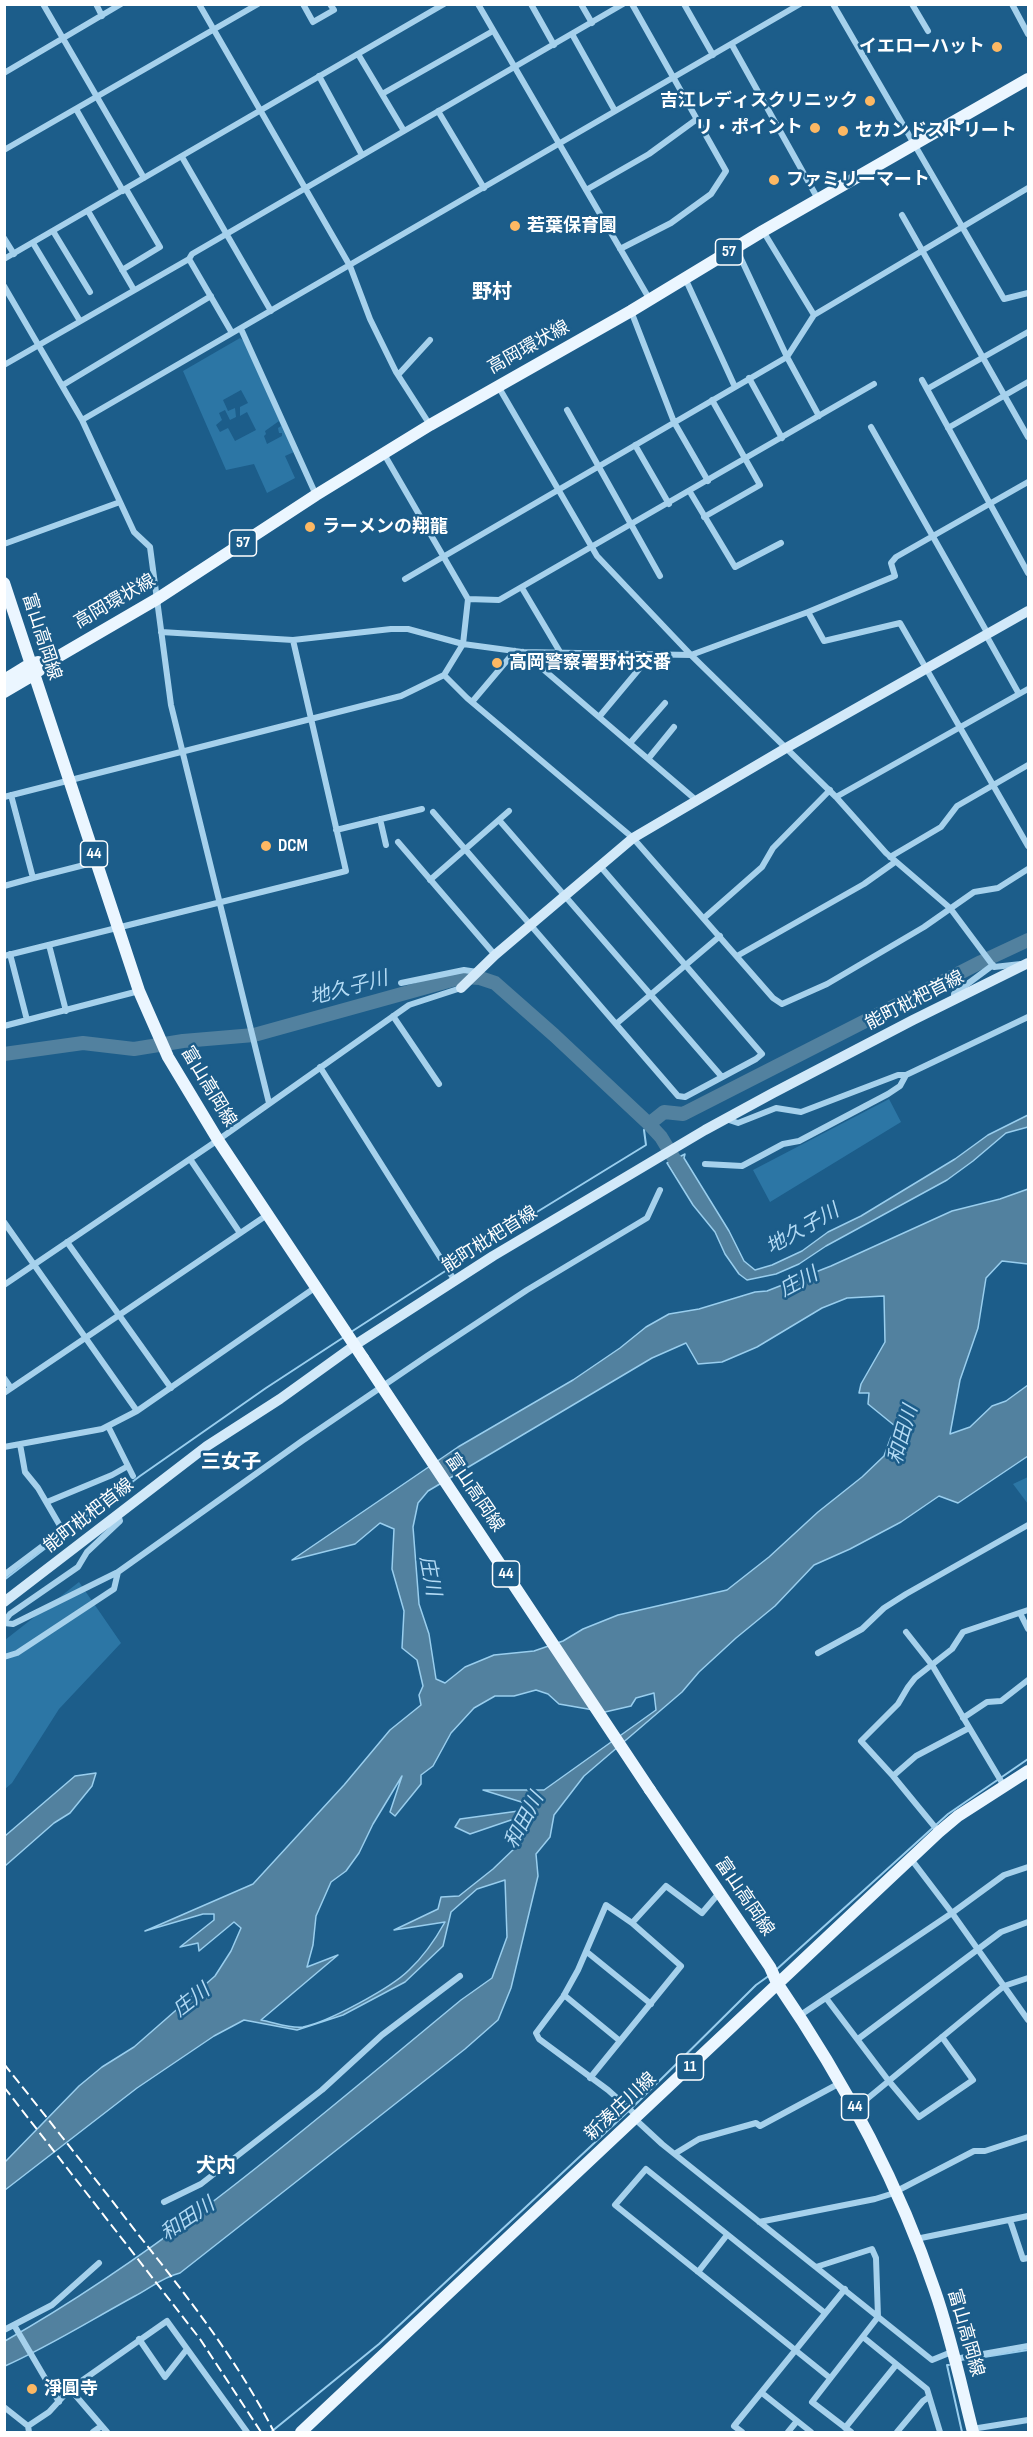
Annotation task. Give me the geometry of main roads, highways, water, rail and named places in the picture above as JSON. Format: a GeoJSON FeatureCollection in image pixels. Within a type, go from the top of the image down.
{"type":"FeatureCollection","features":[{"type":"Feature","properties":{"kind":"main road","name":"高岡環状線"},"geometry":{"type":"LineString","coordinates":[[4,680],[54,658],[157,599],[316,495],[430,425],[631,311],[763,231],[1029,79]]}},
{"type":"Feature","properties":{"kind":"main road","name":"富山高岡線"},"geometry":{"type":"LineString","coordinates":[[4,583],[139,991],[168,1057],[218,1140],[770,1967],[777,1983],[856,2108],[896,2191],[935,2291],[955,2355],[972,2431]]}},
{"type":"Feature","properties":{"kind":"main road"},"geometry":{"type":"LineString","coordinates":[[461,988],[495,955],[633,838],[786,748],[1029,611]]}},
{"type":"Feature","properties":{"kind":"main road","name":"高岡環状線"},"geometry":{"type":"LineString","coordinates":[[4,692],[32,669]]}},
{"type":"Feature","properties":{"kind":"main road","name":"能町枇杷首線"},"geometry":{"type":"LineString","coordinates":[[4,1602],[207,1446],[280,1399],[351,1338],[452,1276],[725,1119],[1029,963]]}},
{"type":"Feature","properties":{"kind":"main road","name":"新湊庄川線"},"geometry":{"type":"LineString","coordinates":[[301,2433],[939,1832],[958,1816],[1029,1771]]}},
{"type":"Feature","properties":{"kind":"water"},"geometry":{"type":"Polygon","coordinates":[[[1028,1115],[1028,1127],[1006,1133],[947,1180],[826,1246],[799,1264],[776,1274],[747,1280],[739,1274],[725,1254],[715,1232],[693,1205],[667,1163],[685,1154],[684,1158],[729,1231],[744,1261],[755,1270],[802,1251],[828,1232],[861,1216],[955,1159],[988,1135],[1028,1115]]]}},
{"type":"Feature","properties":{"kind":"water"},"geometry":{"type":"Polygon","coordinates":[[[1028,1189],[1028,1264],[1002,1261],[986,1278],[978,1328],[960,1380],[950,1434],[970,1427],[992,1406],[1006,1401],[1028,1385],[1028,1456],[958,1503],[939,1496],[901,1522],[814,1565],[775,1606],[699,1672],[682,1692],[584,1776],[554,1815],[550,1837],[536,1854],[538,1876],[511,1988],[498,2020],[465,2049],[180,2273],[162,2280],[5,2366],[5,2341],[126,2265],[183,2224],[296,2136],[461,2000],[492,1978],[507,1937],[505,1880],[477,1889],[451,1912],[443,1946],[405,1982],[343,2015],[297,2030],[244,2020],[214,2036],[137,2088],[5,2190],[5,2162],[79,2086],[102,2067],[134,2047],[215,1976],[231,1951],[241,1928],[234,1922],[199,1951],[198,1943],[180,1947],[214,1920],[214,1914],[203,1914],[145,1931],[253,1884],[344,1785],[390,1730],[421,1705],[419,1695],[423,1686],[417,1660],[402,1648],[404,1611],[392,1569],[394,1529],[380,1523],[355,1544],[292,1560],[458,1447],[573,1380],[646,1327],[669,1314],[699,1309],[755,1292],[767,1291],[831,1266],[952,1211],[1000,1199],[1028,1189]],[[884,1296],[847,1298],[822,1308],[757,1347],[722,1362],[698,1364],[686,1343],[652,1358],[428,1491],[418,1503],[413,1527],[419,1604],[429,1634],[436,1679],[445,1683],[465,1667],[494,1655],[534,1651],[563,1641],[583,1629],[618,1615],[727,1590],[769,1557],[884,1456],[895,1426],[868,1404],[869,1393],[859,1393],[861,1384],[885,1342],[884,1296]],[[536,1690],[514,1696],[495,1696],[474,1708],[451,1733],[433,1766],[421,1775],[421,1784],[395,1816],[390,1812],[402,1776],[373,1824],[359,1853],[346,1871],[331,1882],[316,1916],[313,1945],[307,1967],[338,1955],[261,2020],[293,2027],[314,2024],[359,2003],[400,1977],[424,1953],[445,1922],[394,1930],[438,1909],[441,1897],[459,1896],[517,1846],[528,1818],[511,1820],[470,1834],[455,1827],[460,1819],[526,1810],[531,1805],[483,1790],[544,1790],[656,1710],[654,1693],[636,1698],[631,1706],[605,1712],[559,1704],[548,1694],[536,1690]]]}},
{"type":"Feature","properties":{"kind":"water"},"geometry":{"type":"Polygon","coordinates":[[[96,1773],[92,1786],[70,1813],[54,1823],[5,1866],[5,1836],[75,1776],[96,1773]]]}},
{"type":"Feature","properties":{"kind":"waterway","name":"地久子川"},"geometry":{"type":"LineString","coordinates":[[649,1124],[664,1112],[683,1114],[1028,940]]}},
{"type":"Feature","properties":{"kind":"waterway","name":"地久子川"},"geometry":{"type":"LineString","coordinates":[[4,1054],[83,1043],[134,1049],[183,1041],[254,1035],[463,977],[480,978],[495,983],[649,1124],[661,1137],[684,1175]]}},
{"type":"Feature","properties":{"kind":"waterway"},"geometry":{"type":"LineString","coordinates":[[351,1332],[532,1215],[646,1145],[644,1130],[649,1124]]}},
{"type":"Feature","properties":{"kind":"waterway"},"geometry":{"type":"LineString","coordinates":[[4,1580],[140,1476],[344,1337]]}},
{"type":"Feature","properties":{"kind":"waterway"},"geometry":{"type":"LineString","coordinates":[[777,1969],[948,1814],[1028,1759]]}},
{"type":"Feature","properties":{"kind":"waterway"},"geometry":{"type":"LineString","coordinates":[[271,2432],[379,2344],[636,2104],[756,1985],[770,1975]]}},
{"type":"Feature","properties":{"kind":"waterway"},"geometry":{"type":"LineString","coordinates":[[984,2357],[1028,2350]]}},
{"type":"Feature","properties":{"kind":"waterway"},"geometry":{"type":"LineString","coordinates":[[949,2365],[947,2365],[962,2432]]}},
{"type":"Feature","properties":{"kind":"railway"},"geometry":{"type":"LineString","coordinates":[[4,2064],[193,2305],[228,2354],[274,2432]]}},
{"type":"Feature","properties":{"kind":"railway"},"geometry":{"type":"LineString","coordinates":[[4,2087],[200,2339],[261,2432]]}},
{"type":"Feature","properties":{"kind":"place","name":"イエローハット"},"geometry":{"type":"Point","coordinates":[997,47]}},
{"type":"Feature","properties":{"kind":"place","name":"吉江レディスクリニック"},"geometry":{"type":"Point","coordinates":[870,101]}},
{"type":"Feature","properties":{"kind":"place","name":"リ・ポイント"},"geometry":{"type":"Point","coordinates":[815,128]}},
{"type":"Feature","properties":{"kind":"place","name":"セカンドストリート"},"geometry":{"type":"Point","coordinates":[843,131]}},
{"type":"Feature","properties":{"kind":"place","name":"ファミリーマート"},"geometry":{"type":"Point","coordinates":[774,180]}},
{"type":"Feature","properties":{"kind":"place","name":"若葉保育園"},"geometry":{"type":"Point","coordinates":[515,226]}},
{"type":"Feature","properties":{"kind":"place","name":"ラーメンの翔龍"},"geometry":{"type":"Point","coordinates":[310,527]}},
{"type":"Feature","properties":{"kind":"place","name":"高岡警察署野村交番"},"geometry":{"type":"Point","coordinates":[497,663]}},
{"type":"Feature","properties":{"kind":"place","name":"DCM"},"geometry":{"type":"Point","coordinates":[266,846]}},
{"type":"Feature","properties":{"kind":"place","name":"淨圓寺"},"geometry":{"type":"Point","coordinates":[32,2389]}},
{"type":"Feature","properties":{"kind":"district","name":"野村"},"geometry":{"type":"Point","coordinates":[492,293]}},
{"type":"Feature","properties":{"kind":"district","name":"三女子"},"geometry":{"type":"Point","coordinates":[231,1463]}},
{"type":"Feature","properties":{"kind":"district","name":"犬内"},"geometry":{"type":"Point","coordinates":[216,2167]}},
{"type":"Feature","properties":{"kind":"water label","name":"庄川"},"geometry":{"type":"Point","coordinates":[799,1283]}},
{"type":"Feature","properties":{"kind":"water label","name":"和田川"},"geometry":{"type":"Point","coordinates":[904,1435]}},
{"type":"Feature","properties":{"kind":"water label","name":"庄川"},"geometry":{"type":"Point","coordinates":[429,1576]}},
{"type":"Feature","properties":{"kind":"water label","name":"和田川"},"geometry":{"type":"Point","coordinates":[525,1821]}},
{"type":"Feature","properties":{"kind":"water label","name":"庄川"},"geometry":{"type":"Point","coordinates":[192,2001]}},
{"type":"Feature","properties":{"kind":"water label","name":"和田川"},"geometry":{"type":"Point","coordinates":[188,2220]}}]}
